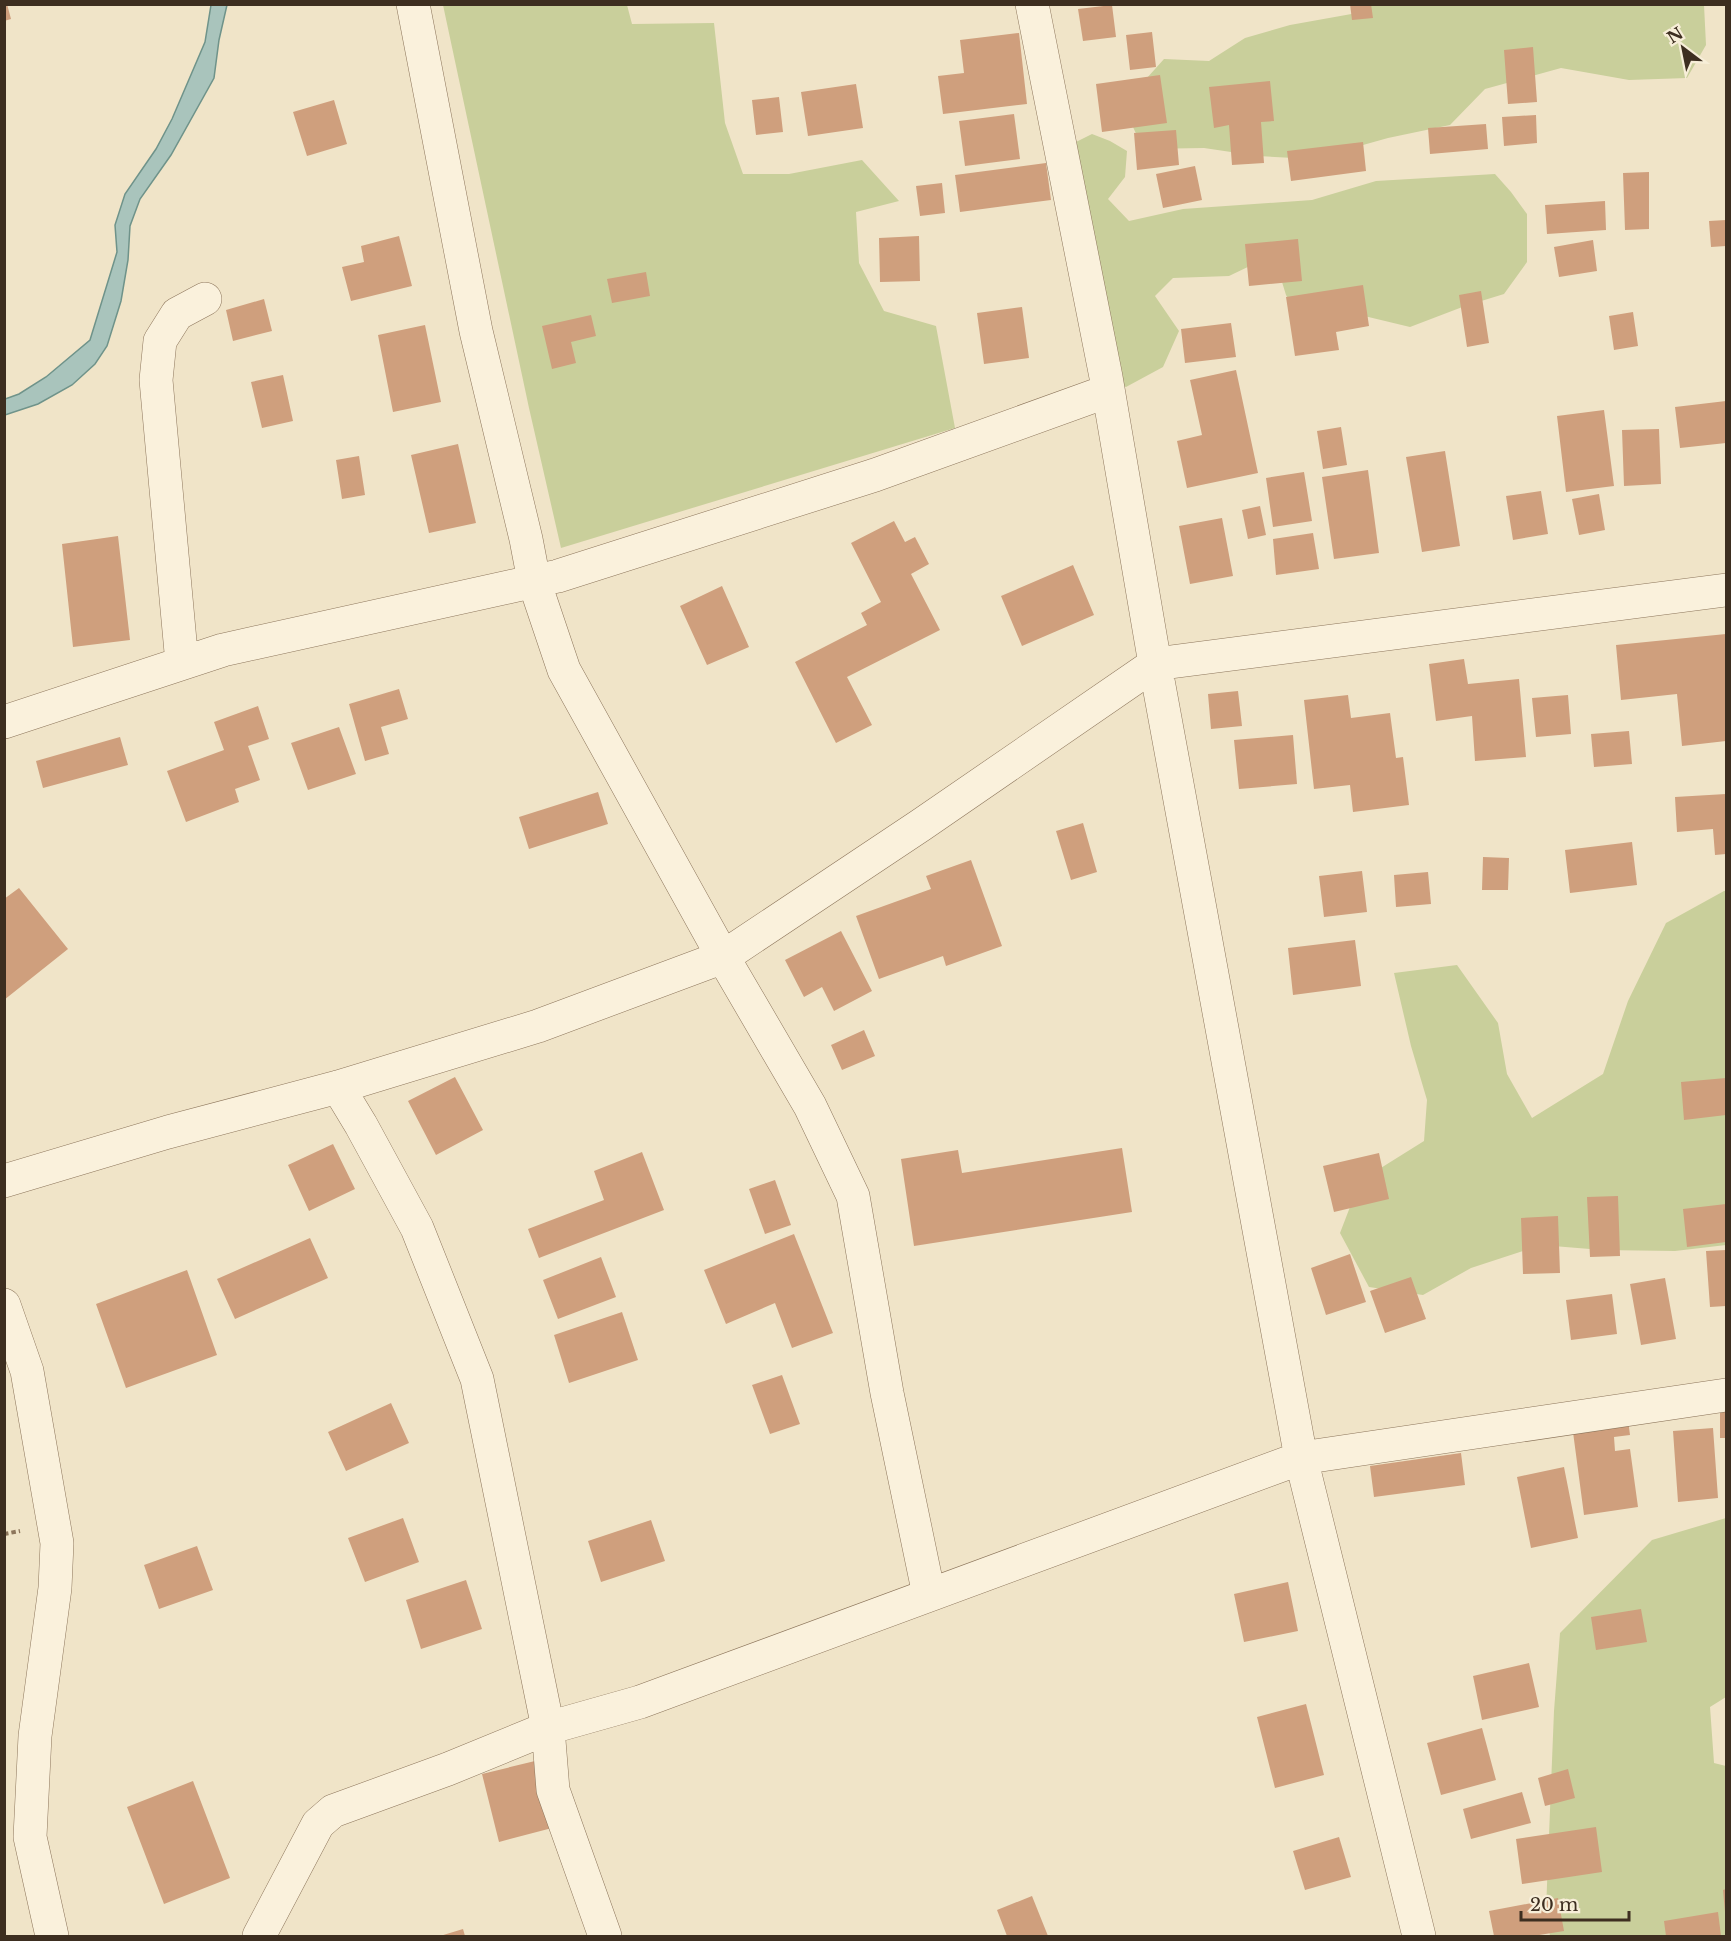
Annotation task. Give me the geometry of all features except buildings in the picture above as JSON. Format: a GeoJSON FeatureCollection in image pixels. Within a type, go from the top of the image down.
{"type":"FeatureCollection","features":[{"type":"Feature","properties":{"kind":"street"},"geometry":{"type":"LineString","coordinates":[[413,4],[476,331],[534,581],[564,670],[723,957],[810,1106],[853,1196],[887,1394],[929,1595]]}},
{"type":"Feature","properties":{"kind":"street"},"geometry":{"type":"LineString","coordinates":[[1032,4],[1108,391],[1155,664],[1301,1458],[1419,1936]]}},
{"type":"Feature","properties":{"kind":"street"},"geometry":{"type":"LineString","coordinates":[[182,663],[156,380],[160,341],[177,314],[205,299]]}},
{"type":"Feature","properties":{"kind":"street"},"geometry":{"type":"LineString","coordinates":[[4,722],[223,650],[558,576],[875,475],[1108,391]]}},
{"type":"Feature","properties":{"kind":"street"},"geometry":{"type":"LineString","coordinates":[[4,1181],[168,1132],[338,1087],[538,1026],[723,957],[921,825],[1155,664],[1726,590]]}},
{"type":"Feature","properties":{"kind":"street"},"geometry":{"type":"LineString","coordinates":[[338,1087],[417,1228],[477,1379],[548,1728],[553,1790],[605,1936]]}},
{"type":"Feature","properties":{"kind":"street"},"geometry":{"type":"LineString","coordinates":[[4,1305],[27,1371],[57,1543],[55,1588],[34,1736],[30,1837],[52,1936]]}},
{"type":"Feature","properties":{"kind":"street"},"geometry":{"type":"LineString","coordinates":[[259,1936],[318,1824],[333,1811],[448,1769],[548,1728],[640,1702],[1301,1458],[1726,1395]]}},
{"type":"Feature","properties":{"kind":"green space"},"geometry":{"type":"Polygon","coordinates":[[[443,5],[627,5],[632,24],[714,23],[725,123],[743,174],[789,174],[862,160],[899,201],[856,212],[859,263],[884,311],[936,326],[955,428],[561,548],[443,5]]]}},
{"type":"Feature","properties":{"kind":"green space"},"geometry":{"type":"Polygon","coordinates":[[[1366,5],[1704,5],[1706,45],[1687,78],[1629,80],[1561,68],[1485,89],[1450,125],[1388,138],[1313,159],[1258,156],[1204,148],[1143,149],[1133,127],[1129,98],[1164,59],[1209,61],[1245,38],[1290,25],[1357,13],[1366,5]]]}},
{"type":"Feature","properties":{"kind":"green space"},"geometry":{"type":"Polygon","coordinates":[[[1092,134],[1127,151],[1125,177],[1108,199],[1129,221],[1183,209],[1312,200],[1376,181],[1495,174],[1527,214],[1527,262],[1504,294],[1410,327],[1356,314],[1302,321],[1286,295],[1278,269],[1254,264],[1229,276],[1173,278],[1155,296],[1179,331],[1163,367],[1126,387],[1096,378],[1058,151],[1092,134]]]}},
{"type":"Feature","properties":{"kind":"green space"},"geometry":{"type":"Polygon","coordinates":[[[1726,891],[1726,1245],[1675,1251],[1602,1250],[1541,1245],[1471,1268],[1423,1295],[1369,1287],[1340,1233],[1360,1181],[1424,1141],[1427,1100],[1411,1046],[1394,973],[1457,965],[1498,1023],[1507,1074],[1532,1118],[1603,1074],[1628,1001],[1666,923],[1726,891]]]}},
{"type":"Feature","properties":{"kind":"green space"},"geometry":{"type":"Polygon","coordinates":[[[1726,1518],[1726,1697],[1710,1707],[1714,1763],[1726,1766],[1726,1936],[1550,1936],[1546,1910],[1554,1711],[1560,1633],[1652,1540],[1726,1518]]]}},
{"type":"Feature","properties":{"kind":"water"},"geometry":{"type":"Polygon","coordinates":[[[211,5],[227,5],[214,78],[171,155],[140,199],[130,226],[128,260],[121,301],[107,346],[95,364],[72,385],[38,404],[5,415],[5,399],[19,394],[46,377],[90,340],[117,252],[115,225],[125,194],[156,149],[172,119],[205,42],[211,5]]]}}]}
